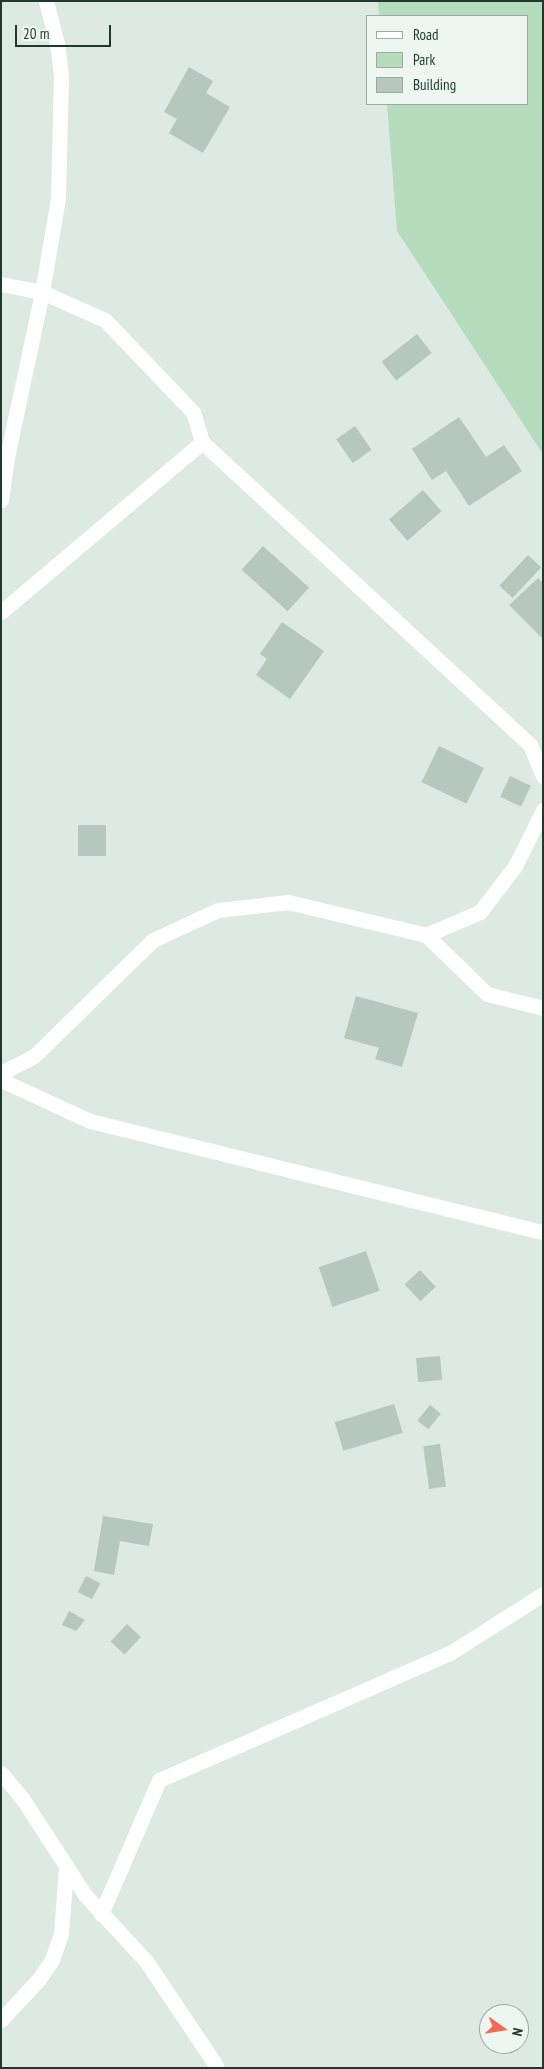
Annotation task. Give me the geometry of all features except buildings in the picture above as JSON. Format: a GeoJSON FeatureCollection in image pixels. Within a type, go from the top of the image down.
{"type":"FeatureCollection","features":[{"type":"Feature","properties":{"kind":"street"},"geometry":{"type":"LineString","coordinates":[[1,500],[42,292],[58,198],[61,105],[57,44],[46,1]]}},
{"type":"Feature","properties":{"kind":"street"},"geometry":{"type":"LineString","coordinates":[[1,284],[42,292],[106,320],[193,412],[202,442],[530,745],[543,776]]}},
{"type":"Feature","properties":{"kind":"street"},"geometry":{"type":"LineString","coordinates":[[1,612],[202,442]]}},
{"type":"Feature","properties":{"kind":"street"},"geometry":{"type":"LineString","coordinates":[[426,935],[480,912],[516,866],[543,810]]}},
{"type":"Feature","properties":{"kind":"street"},"geometry":{"type":"LineString","coordinates":[[1,1073],[33,1057],[153,940],[218,910],[288,902],[426,935],[487,994],[543,1008]]}},
{"type":"Feature","properties":{"kind":"street"},"geometry":{"type":"LineString","coordinates":[[1,1080],[90,1121],[543,1232]]}},
{"type":"Feature","properties":{"kind":"street"},"geometry":{"type":"LineString","coordinates":[[101,1914],[159,1780],[450,1654],[543,1594]]}},
{"type":"Feature","properties":{"kind":"street"},"geometry":{"type":"LineString","coordinates":[[1,1773],[22,1798],[66,1868],[101,1914],[146,1961],[216,2066]]}},
{"type":"Feature","properties":{"kind":"street"},"geometry":{"type":"LineString","coordinates":[[1,2020],[39,1979],[52,1960],[61,1934],[66,1868]]}},
{"type":"Feature","properties":{"kind":"green space"},"geometry":{"type":"Polygon","coordinates":[[[378,1],[543,1],[543,454],[397,231],[387,105],[529,105],[529,15],[379,15],[378,1]]]}}]}
